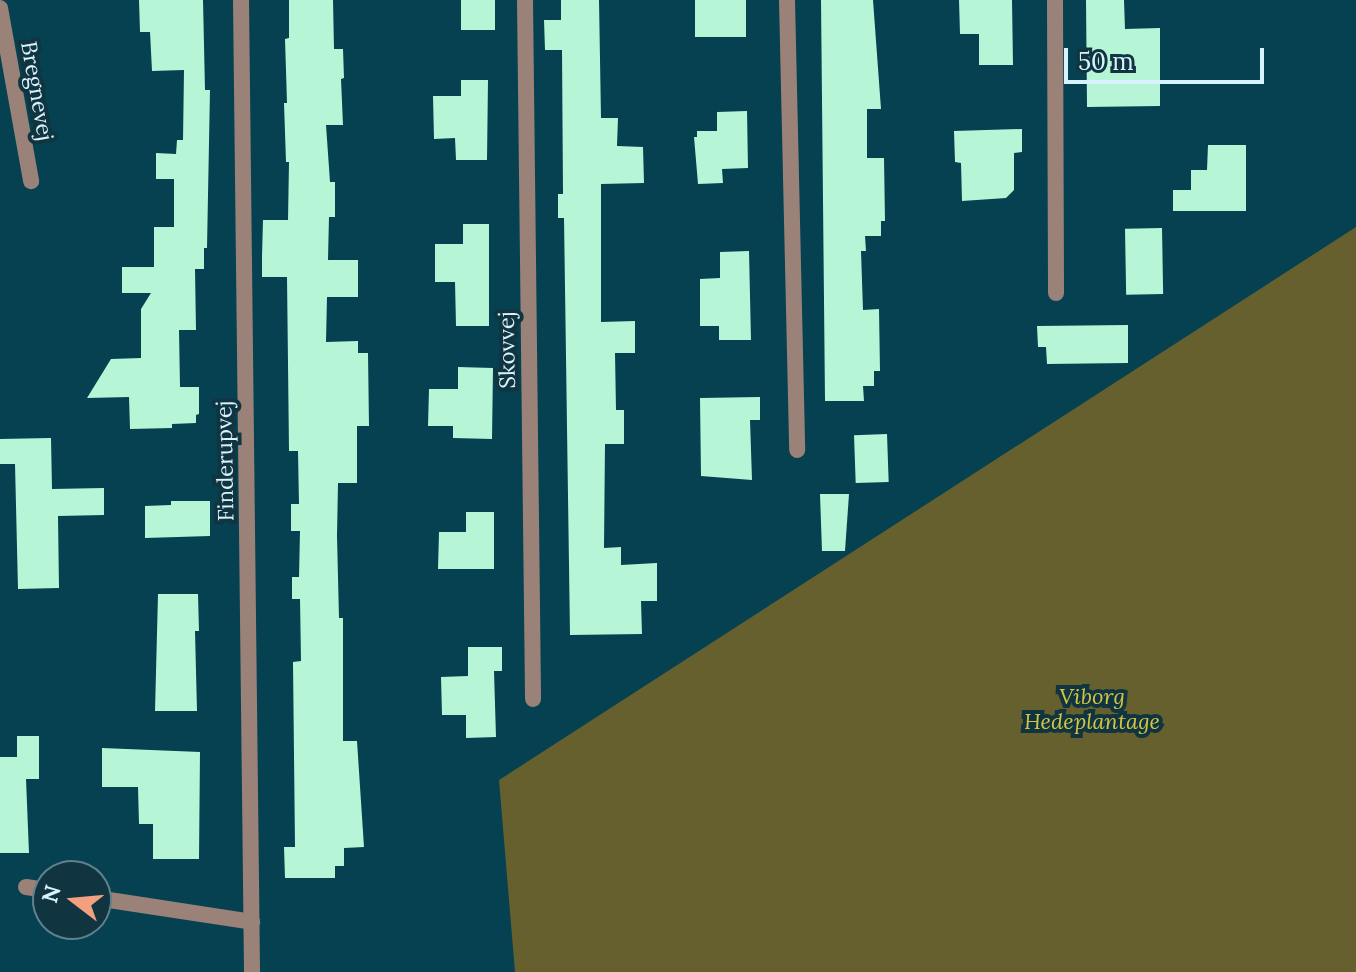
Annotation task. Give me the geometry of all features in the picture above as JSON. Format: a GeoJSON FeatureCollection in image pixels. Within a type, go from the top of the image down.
{"type":"FeatureCollection","features":[{"type":"Feature","properties":{"kind":"street","name":"Finderupvej"},"geometry":{"type":"LineString","coordinates":[[241,0],[252,972]]}},
{"type":"Feature","properties":{"kind":"street","name":"Skovvej"},"geometry":{"type":"LineString","coordinates":[[525,0],[533,699]]}},
{"type":"Feature","properties":{"kind":"street"},"geometry":{"type":"LineString","coordinates":[[787,0],[797,450]]}},
{"type":"Feature","properties":{"kind":"street"},"geometry":{"type":"LineString","coordinates":[[1055,0],[1056,293]]}},
{"type":"Feature","properties":{"kind":"street","name":"Bregnevej"},"geometry":{"type":"LineString","coordinates":[[0,8],[31,181]]}},
{"type":"Feature","properties":{"kind":"street"},"geometry":{"type":"LineString","coordinates":[[26,887],[32,888]]}},
{"type":"Feature","properties":{"kind":"street"},"geometry":{"type":"LineString","coordinates":[[112,900],[252,922]]}},
{"type":"Feature","properties":{"kind":"green space","name":"Viborg Hedeplantage"},"geometry":{"type":"Polygon","coordinates":[[[1356,227],[1356,972],[515,972],[499,780],[1356,227]]]}},
{"type":"Feature","properties":{"kind":"building"},"geometry":{"type":"Polygon","coordinates":[[[139,0],[203,0],[205,90],[210,90],[207,248],[204,248],[204,269],[195,269],[196,330],[179,330],[180,387],[199,387],[199,414],[196,415],[196,423],[172,424],[172,428],[130,429],[129,397],[87,398],[111,359],[141,358],[141,309],[151,293],[122,293],[122,267],[154,267],[154,227],[174,227],[174,179],[156,179],[156,153],[176,154],[177,140],[183,140],[184,70],[152,71],[150,32],[140,32],[139,0]]]}},
{"type":"Feature","properties":{"kind":"building"},"geometry":{"type":"Polygon","coordinates":[[[289,0],[333,0],[334,49],[343,49],[344,78],[341,79],[343,125],[326,125],[330,182],[335,182],[335,217],[329,217],[328,260],[358,260],[358,297],[327,297],[326,342],[358,341],[358,353],[368,353],[369,426],[357,426],[357,483],[338,483],[337,536],[339,618],[343,618],[343,741],[357,741],[364,847],[344,848],[344,866],[335,866],[335,878],[285,878],[284,847],[295,847],[293,662],[301,661],[300,599],[292,599],[292,577],[299,577],[300,531],[291,531],[291,504],[299,504],[298,451],[289,451],[287,277],[262,277],[262,256],[263,220],[288,220],[289,162],[286,162],[284,103],[287,103],[285,39],[289,38],[289,0]]]}},
{"type":"Feature","properties":{"kind":"building"},"geometry":{"type":"Polygon","coordinates":[[[461,0],[495,0],[495,30],[461,30],[461,0]]]}},
{"type":"Feature","properties":{"kind":"building"},"geometry":{"type":"Polygon","coordinates":[[[561,0],[599,0],[601,118],[618,118],[617,146],[643,147],[644,183],[601,184],[601,322],[635,321],[635,353],[615,353],[616,410],[624,410],[624,444],[605,444],[604,548],[621,547],[621,565],[657,563],[657,601],[641,601],[642,634],[570,635],[564,218],[558,218],[558,194],[563,194],[562,50],[545,50],[544,20],[561,20],[561,0]]]}},
{"type":"Feature","properties":{"kind":"building"},"geometry":{"type":"Polygon","coordinates":[[[695,0],[746,0],[746,37],[695,37],[695,0]]]}},
{"type":"Feature","properties":{"kind":"building"},"geometry":{"type":"Polygon","coordinates":[[[821,0],[873,0],[881,109],[867,109],[867,158],[884,158],[885,221],[881,221],[881,236],[865,236],[866,251],[861,251],[863,310],[879,309],[880,371],[874,371],[874,386],[863,386],[864,401],[825,401],[821,0]]]}},
{"type":"Feature","properties":{"kind":"building"},"geometry":{"type":"Polygon","coordinates":[[[959,0],[1012,0],[1013,65],[979,65],[979,34],[960,34],[959,0]]]}},
{"type":"Feature","properties":{"kind":"building"},"geometry":{"type":"Polygon","coordinates":[[[1086,0],[1124,0],[1125,29],[1160,28],[1160,106],[1087,107],[1086,0]]]}},
{"type":"Feature","properties":{"kind":"building"},"geometry":{"type":"Polygon","coordinates":[[[461,80],[488,80],[487,160],[456,160],[455,138],[434,139],[433,96],[461,96],[461,80]]]}},
{"type":"Feature","properties":{"kind":"building"},"geometry":{"type":"Polygon","coordinates":[[[747,111],[748,168],[722,169],[723,183],[698,184],[694,137],[697,137],[697,131],[717,131],[717,112],[747,111]]]}},
{"type":"Feature","properties":{"kind":"building"},"geometry":{"type":"Polygon","coordinates":[[[1022,129],[1022,152],[1014,153],[1014,190],[1006,198],[962,201],[961,163],[955,162],[954,131],[1022,129]]]}},
{"type":"Feature","properties":{"kind":"building"},"geometry":{"type":"Polygon","coordinates":[[[1208,145],[1246,145],[1246,211],[1173,211],[1173,190],[1191,190],[1191,170],[1207,170],[1208,145]]]}},
{"type":"Feature","properties":{"kind":"building"},"geometry":{"type":"Polygon","coordinates":[[[463,224],[489,224],[489,326],[456,326],[455,282],[435,282],[435,244],[463,244],[463,224]]]}},
{"type":"Feature","properties":{"kind":"building"},"geometry":{"type":"Polygon","coordinates":[[[1162,228],[1163,294],[1126,295],[1125,229],[1162,228]]]}},
{"type":"Feature","properties":{"kind":"building"},"geometry":{"type":"Polygon","coordinates":[[[749,251],[751,340],[719,340],[719,326],[700,326],[700,279],[720,278],[720,252],[749,251]]]}},
{"type":"Feature","properties":{"kind":"building"},"geometry":{"type":"Polygon","coordinates":[[[1128,325],[1128,363],[1047,364],[1046,347],[1038,347],[1037,326],[1128,325]]]}},
{"type":"Feature","properties":{"kind":"building"},"geometry":{"type":"Polygon","coordinates":[[[458,367],[493,368],[492,439],[453,438],[453,426],[428,426],[429,389],[458,389],[458,367]]]}},
{"type":"Feature","properties":{"kind":"building"},"geometry":{"type":"Polygon","coordinates":[[[760,397],[760,420],[750,420],[752,480],[701,476],[700,398],[760,397]]]}},
{"type":"Feature","properties":{"kind":"building"},"geometry":{"type":"Polygon","coordinates":[[[887,434],[889,482],[856,483],[854,435],[887,434]]]}},
{"type":"Feature","properties":{"kind":"building"},"geometry":{"type":"Polygon","coordinates":[[[51,438],[52,489],[104,488],[104,515],[58,516],[59,588],[18,589],[15,464],[0,464],[0,439],[51,438]]]}},
{"type":"Feature","properties":{"kind":"building"},"geometry":{"type":"Polygon","coordinates":[[[820,494],[849,494],[845,551],[822,551],[820,494]]]}},
{"type":"Feature","properties":{"kind":"building"},"geometry":{"type":"Polygon","coordinates":[[[171,501],[210,501],[210,536],[145,538],[145,506],[171,505],[171,501]]]}},
{"type":"Feature","properties":{"kind":"building"},"geometry":{"type":"Polygon","coordinates":[[[466,512],[494,512],[494,569],[438,569],[439,532],[466,532],[466,512]]]}},
{"type":"Feature","properties":{"kind":"building"},"geometry":{"type":"Polygon","coordinates":[[[158,594],[198,594],[199,631],[195,631],[197,711],[155,711],[158,594]]]}},
{"type":"Feature","properties":{"kind":"building"},"geometry":{"type":"Polygon","coordinates":[[[468,647],[502,647],[502,671],[494,671],[496,737],[466,738],[466,715],[442,715],[441,677],[468,676],[468,647]]]}},
{"type":"Feature","properties":{"kind":"building"},"geometry":{"type":"Polygon","coordinates":[[[17,736],[39,736],[39,779],[26,779],[29,853],[0,853],[0,757],[17,757],[17,736]]]}},
{"type":"Feature","properties":{"kind":"building"},"geometry":{"type":"Polygon","coordinates":[[[102,748],[200,752],[199,859],[153,859],[153,824],[139,824],[138,787],[102,787],[102,748]]]}}]}
